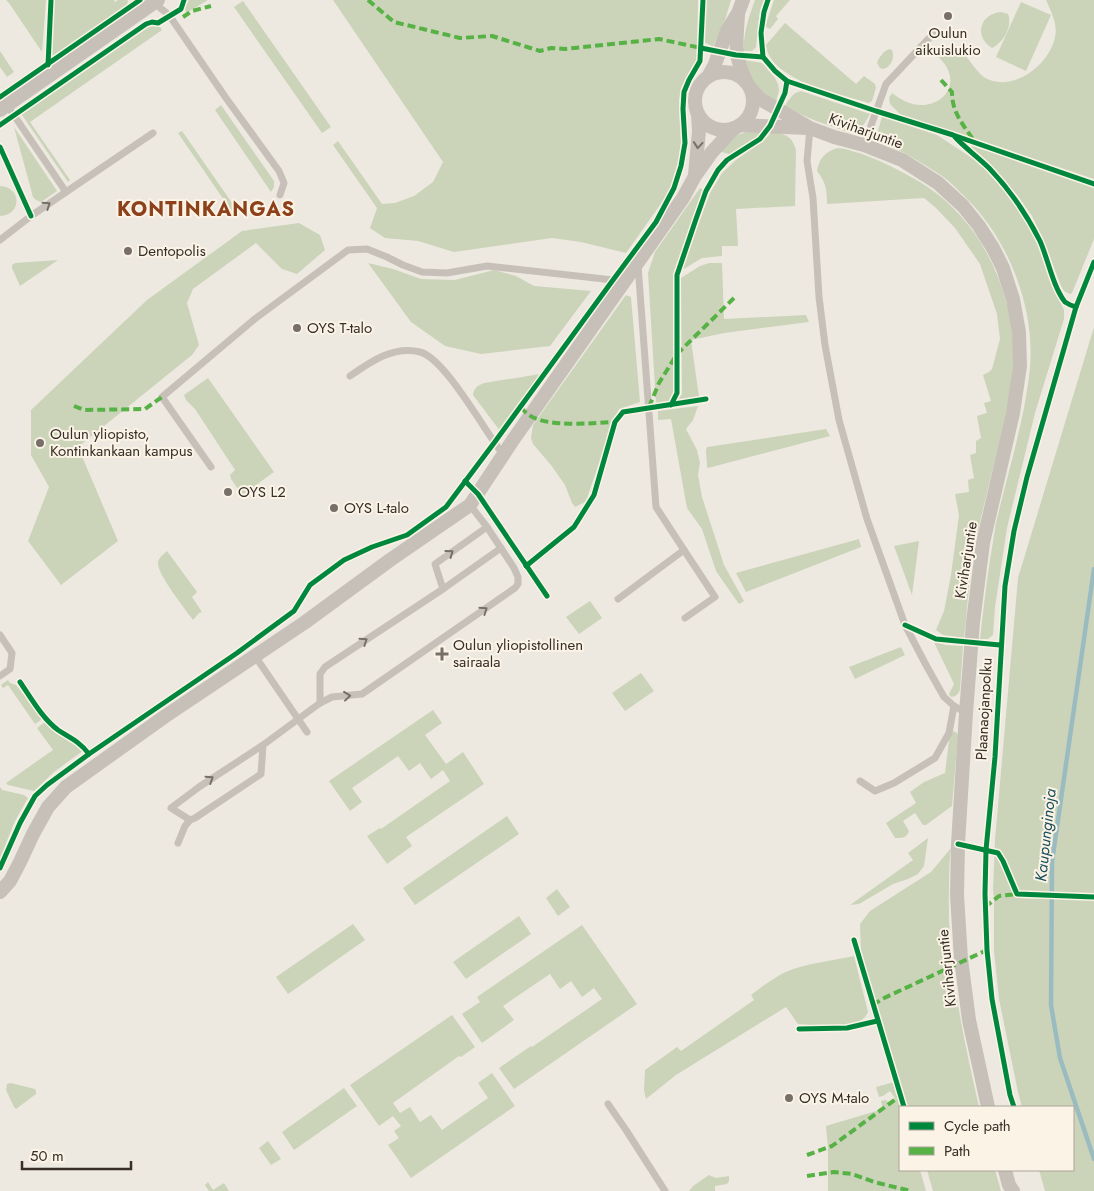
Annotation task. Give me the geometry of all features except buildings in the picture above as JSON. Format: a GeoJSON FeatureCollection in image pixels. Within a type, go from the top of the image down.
{"type":"FeatureCollection","features":[{"type":"Feature","properties":{"kind":"street"},"geometry":{"type":"LineString","coordinates":[[3,107],[156,1]]}},
{"type":"Feature","properties":{"kind":"street"},"geometry":{"type":"LineString","coordinates":[[708,77],[715,64],[727,31],[740,6]]}},
{"type":"Feature","properties":{"kind":"street"},"geometry":{"type":"LineString","coordinates":[[0,892],[10,881],[48,806],[66,787],[470,505],[514,438],[683,198],[694,176],[712,152],[751,113],[753,97],[740,69],[736,55],[740,6]]}},
{"type":"Feature","properties":{"kind":"street"},"geometry":{"type":"LineString","coordinates":[[694,176],[700,131],[696,98],[702,82],[716,73],[724,72],[740,76],[748,85]]}},
{"type":"Feature","properties":{"kind":"street","name":"Kiviharjuntie"},"geometry":{"type":"LineString","coordinates":[[748,85],[760,99],[810,128],[864,145],[902,160],[938,183],[963,206],[979,226],[1003,268],[1013,299],[1019,332],[1020,366],[1014,413],[983,542],[974,622],[960,710],[957,904],[968,1020],[988,1106]]}},
{"type":"Feature","properties":{"kind":"street"},"geometry":{"type":"LineString","coordinates":[[698,114],[709,126],[717,129],[725,130],[737,127]]}},
{"type":"Feature","properties":{"kind":"street","name":"Kiviharjuntie"},"geometry":{"type":"LineString","coordinates":[[737,127],[810,128]]}},
{"type":"Feature","properties":{"kind":"street"},"geometry":{"type":"LineString","coordinates":[[1005,1171],[1011,1189]]}},
{"type":"Feature","properties":{"kind":"lane"},"geometry":{"type":"LineString","coordinates":[[156,1],[169,15],[279,171],[284,183],[280,195]]}},
{"type":"Feature","properties":{"kind":"lane"},"geometry":{"type":"LineString","coordinates":[[864,145],[886,84],[933,34]]}},
{"type":"Feature","properties":{"kind":"lane"},"geometry":{"type":"LineString","coordinates":[[3,107],[66,192]]}},
{"type":"Feature","properties":{"kind":"lane"},"geometry":{"type":"LineString","coordinates":[[810,128],[807,161],[813,198],[819,297],[836,408],[867,519],[905,625],[944,697],[960,710],[935,758],[894,784],[875,791],[860,781]]}},
{"type":"Feature","properties":{"kind":"lane"},"geometry":{"type":"LineString","coordinates":[[0,240],[31,216],[153,133]]}},
{"type":"Feature","properties":{"kind":"lane"},"geometry":{"type":"LineString","coordinates":[[211,467],[162,397],[256,318],[348,250],[367,249],[422,272],[447,273],[487,266],[613,280],[621,286]]}},
{"type":"Feature","properties":{"kind":"lane"},"geometry":{"type":"LineString","coordinates":[[638,262],[656,507],[715,597],[685,618]]}},
{"type":"Feature","properties":{"kind":"lane"},"geometry":{"type":"LineString","coordinates":[[350,376],[375,359],[391,353],[406,350],[421,352],[439,364],[503,454]]}},
{"type":"Feature","properties":{"kind":"lane"},"geometry":{"type":"LineString","coordinates":[[190,820],[171,808],[320,703],[332,697],[362,694],[515,588],[518,584],[518,577],[487,527],[470,505]]}},
{"type":"Feature","properties":{"kind":"lane"},"geometry":{"type":"LineString","coordinates":[[443,589],[435,564],[487,527]]}},
{"type":"Feature","properties":{"kind":"lane"},"geometry":{"type":"LineString","coordinates":[[320,703],[320,674],[325,667],[501,548]]}},
{"type":"Feature","properties":{"kind":"lane"},"geometry":{"type":"LineString","coordinates":[[618,599],[684,550]]}},
{"type":"Feature","properties":{"kind":"lane"},"geometry":{"type":"LineString","coordinates":[[0,635],[12,654],[10,669],[0,676]]}},
{"type":"Feature","properties":{"kind":"lane"},"geometry":{"type":"LineString","coordinates":[[255,656],[307,732]]}},
{"type":"Feature","properties":{"kind":"lane"},"geometry":{"type":"LineString","coordinates":[[178,843],[185,826],[190,820],[262,774],[263,745]]}},
{"type":"Feature","properties":{"kind":"lane"},"geometry":{"type":"LineString","coordinates":[[608,1104],[665,1191]]}},
{"type":"Feature","properties":{"kind":"green space"},"geometry":{"type":"Polygon","coordinates":[[[6,0],[46,0],[42,52],[9,3],[6,0]]]}},
{"type":"Feature","properties":{"kind":"green space"},"geometry":{"type":"Polygon","coordinates":[[[54,0],[128,1],[127,5],[51,56],[54,0]]]}},
{"type":"Feature","properties":{"kind":"green space"},"geometry":{"type":"Polygon","coordinates":[[[189,0],[208,0],[186,13],[185,7],[189,0]]]}},
{"type":"Feature","properties":{"kind":"green space"},"geometry":{"type":"Polygon","coordinates":[[[333,0],[698,0],[697,60],[682,86],[679,101],[681,142],[678,165],[667,194],[626,253],[581,242],[552,238],[454,252],[418,241],[385,238],[370,228],[377,208],[333,145],[338,141],[382,204],[395,203],[414,196],[433,182],[443,162],[333,0]]]}},
{"type":"Feature","properties":{"kind":"green space"},"geometry":{"type":"Polygon","coordinates":[[[706,0],[731,0],[725,20],[713,47],[704,42],[706,0]]]}},
{"type":"Feature","properties":{"kind":"green space"},"geometry":{"type":"Polygon","coordinates":[[[755,0],[764,0],[760,10],[756,47],[752,51],[744,51],[745,31],[755,0]]]}},
{"type":"Feature","properties":{"kind":"green space"},"geometry":{"type":"Polygon","coordinates":[[[774,0],[790,0],[776,16],[778,19],[770,29],[766,27],[766,24],[774,0]]]}},
{"type":"Feature","properties":{"kind":"green space"},"geometry":{"type":"Polygon","coordinates":[[[1046,0],[1094,0],[1094,179],[900,114],[890,104],[889,98],[892,93],[913,104],[927,105],[940,100],[948,90],[950,77],[948,70],[941,59],[931,50],[933,47],[960,50],[981,75],[990,80],[1000,82],[1011,81],[1031,72],[1047,56],[1055,37],[1055,23],[1046,0]]]}},
{"type":"Feature","properties":{"kind":"green space"},"geometry":{"type":"Polygon","coordinates":[[[243,1],[331,127],[322,133],[234,7],[243,1]]]}},
{"type":"Feature","properties":{"kind":"green space"},"geometry":{"type":"Polygon","coordinates":[[[1021,2],[1051,15],[1026,71],[996,57],[1021,2]]]}},
{"type":"Feature","properties":{"kind":"green space"},"geometry":{"type":"Polygon","coordinates":[[[1001,12],[1008,14],[1008,29],[1000,42],[992,48],[983,38],[982,27],[988,17],[1001,12]]]}},
{"type":"Feature","properties":{"kind":"green space"},"geometry":{"type":"Polygon","coordinates":[[[785,23],[856,84],[864,76],[875,84],[876,88],[872,101],[869,103],[825,90],[793,77],[780,68],[770,57],[766,45],[785,23]]]}},
{"type":"Feature","properties":{"kind":"green space"},"geometry":{"type":"Polygon","coordinates":[[[152,25],[160,27],[162,30],[30,122],[70,180],[68,182],[22,114],[152,25]]]}},
{"type":"Feature","properties":{"kind":"green space"},"geometry":{"type":"Polygon","coordinates":[[[889,49],[893,53],[892,62],[886,68],[880,68],[877,63],[883,53],[889,49]]]}},
{"type":"Feature","properties":{"kind":"green space"},"geometry":{"type":"Polygon","coordinates":[[[0,51],[14,72],[7,77],[0,67],[0,51]]]}},
{"type":"Feature","properties":{"kind":"green space"},"geometry":{"type":"Polygon","coordinates":[[[744,60],[762,63],[775,78],[779,90],[776,102],[759,89],[744,60]]]}},
{"type":"Feature","properties":{"kind":"green space"},"geometry":{"type":"Polygon","coordinates":[[[801,91],[870,114],[861,128],[851,133],[784,107],[793,95],[801,91]]]}},
{"type":"Feature","properties":{"kind":"green space"},"geometry":{"type":"Polygon","coordinates":[[[221,105],[274,181],[274,187],[271,192],[215,110],[221,105]]]}},
{"type":"Feature","properties":{"kind":"green space"},"geometry":{"type":"Polygon","coordinates":[[[882,117],[937,135],[972,158],[986,170],[1013,201],[1026,220],[1064,310],[1064,319],[1035,413],[1007,528],[995,607],[993,635],[988,639],[980,639],[986,589],[996,523],[1028,387],[1030,345],[1028,322],[1016,277],[1007,255],[995,234],[967,199],[943,176],[903,152],[879,141],[877,134],[882,117]]]}},
{"type":"Feature","properties":{"kind":"green space"},"geometry":{"type":"Polygon","coordinates":[[[14,127],[57,191],[41,202],[33,197],[14,127]]]}},
{"type":"Feature","properties":{"kind":"green space"},"geometry":{"type":"Polygon","coordinates":[[[182,131],[239,213],[235,216],[178,133],[182,131]]]}},
{"type":"Feature","properties":{"kind":"green space"},"geometry":{"type":"Polygon","coordinates":[[[749,131],[762,132],[738,151],[730,154],[721,152],[734,136],[749,131]]]}},
{"type":"Feature","properties":{"kind":"green space"},"geometry":{"type":"Polygon","coordinates":[[[772,132],[788,136],[796,150],[795,206],[736,209],[738,246],[722,246],[722,256],[702,258],[684,269],[682,268],[710,193],[722,173],[772,132]]]}},
{"type":"Feature","properties":{"kind":"green space"},"geometry":{"type":"Polygon","coordinates":[[[971,146],[1094,186],[1094,239],[1072,293],[1064,291],[1061,286],[1032,216],[1018,196],[992,166],[971,146]]]}},
{"type":"Feature","properties":{"kind":"green space"},"geometry":{"type":"Polygon","coordinates":[[[837,148],[859,153],[890,166],[920,182],[946,202],[969,225],[981,243],[996,272],[1006,302],[1012,334],[1012,376],[974,552],[964,638],[943,635],[936,630],[944,611],[951,575],[959,515],[955,494],[969,492],[968,480],[974,478],[970,455],[976,453],[976,441],[981,438],[977,416],[987,413],[984,403],[991,401],[983,375],[992,369],[1000,339],[997,314],[980,264],[955,228],[924,198],[827,204],[825,186],[817,171],[823,156],[837,148]]]}},
{"type":"Feature","properties":{"kind":"green space"},"geometry":{"type":"Polygon","coordinates":[[[0,186],[12,191],[16,201],[12,211],[0,216],[0,186]]]}},
{"type":"Feature","properties":{"kind":"green space"},"geometry":{"type":"Polygon","coordinates":[[[700,188],[704,190],[674,275],[675,392],[671,401],[656,403],[648,273],[655,252],[700,188]]]}},
{"type":"Feature","properties":{"kind":"green space"},"geometry":{"type":"Polygon","coordinates":[[[299,223],[320,235],[325,250],[297,274],[282,269],[256,243],[193,289],[187,303],[199,345],[192,355],[78,447],[118,541],[61,585],[28,541],[49,487],[31,455],[31,410],[147,300],[242,231],[299,223]]]}},
{"type":"Feature","properties":{"kind":"green space"},"geometry":{"type":"Polygon","coordinates":[[[58,260],[20,286],[12,268],[12,265],[15,263],[58,260]]]}},
{"type":"Feature","properties":{"kind":"green space"},"geometry":{"type":"Polygon","coordinates":[[[368,263],[421,279],[455,280],[494,270],[516,276],[534,286],[591,291],[550,346],[481,354],[445,346],[411,322],[368,263]]]}},
{"type":"Feature","properties":{"kind":"green space"},"geometry":{"type":"Polygon","coordinates":[[[709,263],[722,263],[724,319],[806,315],[809,322],[724,333],[691,340],[699,397],[678,400],[682,394],[681,278],[700,266],[709,263]]]}},
{"type":"Feature","properties":{"kind":"green space"},"geometry":{"type":"Polygon","coordinates":[[[626,295],[631,297],[640,402],[619,409],[587,498],[585,502],[575,507],[565,485],[533,444],[531,438],[533,425],[626,295]]]}},
{"type":"Feature","properties":{"kind":"green space"},"geometry":{"type":"Polygon","coordinates":[[[1094,327],[1094,1191],[1045,1191],[1039,1171],[1074,1171],[1074,1106],[1022,1106],[999,999],[994,951],[993,889],[995,840],[1018,578],[1094,327]]]}},
{"type":"Feature","properties":{"kind":"green space"},"geometry":{"type":"Polygon","coordinates":[[[540,374],[500,431],[473,395],[476,388],[484,383],[540,374]]]}},
{"type":"Feature","properties":{"kind":"green space"},"geometry":{"type":"Polygon","coordinates":[[[208,378],[274,472],[242,495],[231,479],[230,475],[235,470],[184,395],[208,378]]]}},
{"type":"Feature","properties":{"kind":"green space"},"geometry":{"type":"Polygon","coordinates":[[[698,406],[693,420],[686,429],[697,450],[700,463],[698,475],[702,497],[724,565],[744,601],[739,604],[716,571],[702,529],[687,508],[671,419],[658,420],[658,411],[698,406]]]}},
{"type":"Feature","properties":{"kind":"green space"},"geometry":{"type":"Polygon","coordinates":[[[826,429],[830,436],[707,467],[707,447],[826,429]]]}},
{"type":"Feature","properties":{"kind":"green space"},"geometry":{"type":"Polygon","coordinates":[[[859,539],[861,547],[746,592],[736,573],[859,539]]]}},
{"type":"Feature","properties":{"kind":"green space"},"geometry":{"type":"Polygon","coordinates":[[[919,541],[912,595],[894,546],[919,541]]]}},
{"type":"Feature","properties":{"kind":"green space"},"geometry":{"type":"Polygon","coordinates":[[[167,551],[197,592],[192,597],[202,612],[193,620],[167,583],[159,568],[159,559],[167,551]]]}},
{"type":"Feature","properties":{"kind":"green space"},"geometry":{"type":"Polygon","coordinates":[[[590,601],[602,618],[579,634],[566,617],[590,601]]]}},
{"type":"Feature","properties":{"kind":"green space"},"geometry":{"type":"Polygon","coordinates":[[[933,640],[945,645],[963,646],[960,690],[954,696],[951,697],[949,694],[954,684],[933,640]]]}},
{"type":"Feature","properties":{"kind":"green space"},"geometry":{"type":"Polygon","coordinates":[[[901,647],[905,655],[855,679],[849,667],[901,647]]]}},
{"type":"Feature","properties":{"kind":"green space"},"geometry":{"type":"Polygon","coordinates":[[[641,673],[654,691],[625,711],[612,693],[641,673]]]}},
{"type":"Feature","properties":{"kind":"green space"},"geometry":{"type":"Polygon","coordinates":[[[8,680],[16,685],[41,717],[41,720],[35,724],[8,685],[3,688],[1,685],[8,680]]]}},
{"type":"Feature","properties":{"kind":"green space"},"geometry":{"type":"Polygon","coordinates":[[[433,710],[442,723],[425,735],[446,764],[463,752],[484,784],[406,837],[412,846],[387,864],[367,836],[381,829],[450,781],[443,770],[431,779],[420,763],[409,771],[398,756],[352,788],[362,802],[350,811],[329,781],[433,710]]]}},
{"type":"Feature","properties":{"kind":"green space"},"geometry":{"type":"Polygon","coordinates":[[[45,722],[55,732],[84,750],[54,772],[34,791],[8,785],[6,783],[53,750],[37,728],[45,722]]]}},
{"type":"Feature","properties":{"kind":"green space"},"geometry":{"type":"Polygon","coordinates":[[[953,731],[958,736],[952,806],[926,825],[923,825],[915,813],[903,821],[909,831],[907,835],[902,838],[895,838],[886,823],[916,803],[910,792],[924,782],[945,773],[950,733],[953,731]]]}},
{"type":"Feature","properties":{"kind":"green space"},"geometry":{"type":"Polygon","coordinates":[[[0,787],[2,790],[24,795],[28,798],[15,821],[0,858],[0,787]]]}},
{"type":"Feature","properties":{"kind":"green space"},"geometry":{"type":"Polygon","coordinates":[[[507,816],[519,834],[415,905],[403,888],[507,816]]]}},
{"type":"Feature","properties":{"kind":"green space"},"geometry":{"type":"Polygon","coordinates":[[[928,838],[924,866],[918,874],[893,884],[859,904],[850,905],[913,860],[908,853],[928,838]]]}},
{"type":"Feature","properties":{"kind":"green space"},"geometry":{"type":"Polygon","coordinates":[[[951,848],[949,919],[953,973],[979,1106],[908,1106],[861,953],[860,924],[870,911],[931,872],[951,848]]]}},
{"type":"Feature","properties":{"kind":"green space"},"geometry":{"type":"Polygon","coordinates":[[[557,889],[570,907],[558,916],[546,898],[557,889]]]}},
{"type":"Feature","properties":{"kind":"green space"},"geometry":{"type":"Polygon","coordinates":[[[519,916],[531,934],[466,979],[453,962],[519,916]]]}},
{"type":"Feature","properties":{"kind":"green space"},"geometry":{"type":"Polygon","coordinates":[[[353,924],[365,940],[288,994],[276,977],[353,924]]]}},
{"type":"Feature","properties":{"kind":"green space"},"geometry":{"type":"Polygon","coordinates":[[[582,925],[637,1004],[514,1089],[499,1068],[602,999],[594,988],[582,997],[571,981],[560,989],[550,974],[503,1006],[514,1020],[482,1043],[462,1014],[480,1002],[477,997],[582,925]]]}},
{"type":"Feature","properties":{"kind":"green space"},"geometry":{"type":"Polygon","coordinates":[[[854,956],[868,1012],[864,1018],[851,1025],[842,1026],[798,1024],[786,1007],[676,1075],[646,1099],[644,1090],[645,1070],[677,1047],[681,1051],[754,1000],[751,995],[768,982],[796,968],[854,956]]]}},
{"type":"Feature","properties":{"kind":"green space"},"geometry":{"type":"Polygon","coordinates":[[[452,1015],[475,1047],[461,1057],[459,1056],[393,1103],[400,1113],[410,1107],[420,1122],[431,1115],[442,1130],[488,1098],[478,1083],[492,1073],[515,1106],[411,1178],[388,1145],[399,1138],[394,1131],[401,1126],[393,1116],[379,1126],[350,1085],[452,1015]]]}},
{"type":"Feature","properties":{"kind":"green space"},"geometry":{"type":"Polygon","coordinates":[[[894,1082],[901,1106],[899,1106],[899,1171],[920,1171],[926,1191],[828,1191],[826,1126],[883,1109],[881,1101],[886,1100],[888,1102],[895,1098],[890,1091],[879,1097],[876,1087],[894,1082]]]}},
{"type":"Feature","properties":{"kind":"green space"},"geometry":{"type":"Polygon","coordinates":[[[11,1083],[35,1089],[36,1094],[16,1109],[6,1090],[7,1084],[11,1083]]]}},
{"type":"Feature","properties":{"kind":"green space"},"geometry":{"type":"Polygon","coordinates":[[[344,1088],[357,1106],[294,1150],[282,1132],[344,1088]]]}},
{"type":"Feature","properties":{"kind":"green space"},"geometry":{"type":"Polygon","coordinates":[[[268,1141],[281,1159],[271,1165],[259,1148],[268,1141]]]}},
{"type":"Feature","properties":{"kind":"green space"},"geometry":{"type":"Polygon","coordinates":[[[927,1171],[995,1171],[1001,1191],[933,1191],[927,1171]]]}},
{"type":"Feature","properties":{"kind":"green space"},"geometry":{"type":"Polygon","coordinates":[[[709,1175],[716,1178],[729,1176],[729,1181],[727,1184],[715,1186],[715,1191],[689,1191],[693,1186],[709,1175]]]}},
{"type":"Feature","properties":{"kind":"green space"},"geometry":{"type":"Polygon","coordinates":[[[208,1182],[213,1190],[224,1183],[229,1191],[209,1191],[205,1185],[208,1182]]]}},
{"type":"Feature","properties":{"kind":"waterway","name":"Kaupunginoja"},"geometry":{"type":"LineString","coordinates":[[1094,569],[1052,862],[1051,1005],[1060,1058],[1094,1159]]}},
{"type":"Feature","properties":{"kind":"marked path"},"geometry":{"type":"LineString","coordinates":[[368,0],[394,22],[460,38],[492,36],[540,51],[551,48],[565,49],[659,39],[701,48]]}},
{"type":"Feature","properties":{"kind":"marked path"},"geometry":{"type":"LineString","coordinates":[[183,17],[192,11],[211,6]]}},
{"type":"Feature","properties":{"kind":"marked path"},"geometry":{"type":"LineString","coordinates":[[941,80],[952,92],[956,112],[974,141]]}},
{"type":"Feature","properties":{"kind":"marked path"},"geometry":{"type":"LineString","coordinates":[[649,407],[659,383],[677,354],[734,298]]}},
{"type":"Feature","properties":{"kind":"marked path"},"geometry":{"type":"LineString","coordinates":[[74,406],[84,410],[145,409],[162,397]]}},
{"type":"Feature","properties":{"kind":"marked path"},"geometry":{"type":"LineString","coordinates":[[521,407],[529,415],[547,422],[571,424],[615,422]]}},
{"type":"Feature","properties":{"kind":"marked path"},"geometry":{"type":"LineString","coordinates":[[985,907],[999,896],[1017,894]]}},
{"type":"Feature","properties":{"kind":"marked path"},"geometry":{"type":"LineString","coordinates":[[873,1005],[987,950]]}},
{"type":"Feature","properties":{"kind":"marked path"},"geometry":{"type":"LineString","coordinates":[[807,1155],[832,1146],[900,1096]]}},
{"type":"Feature","properties":{"kind":"marked path"},"geometry":{"type":"LineString","coordinates":[[807,1176],[834,1172],[852,1174],[874,1182],[911,1191]]}},
{"type":"Feature","properties":{"kind":"cycle path"},"geometry":{"type":"LineString","coordinates":[[48,65],[51,0]]}},
{"type":"Feature","properties":{"kind":"cycle path"},"geometry":{"type":"LineString","coordinates":[[0,97],[140,0]]}},
{"type":"Feature","properties":{"kind":"cycle path"},"geometry":{"type":"LineString","coordinates":[[0,125],[146,24],[158,23],[181,9],[184,0]]}},
{"type":"Feature","properties":{"kind":"cycle path"},"geometry":{"type":"LineString","coordinates":[[0,868],[20,823],[35,796],[47,785],[237,653],[294,611],[310,585],[344,560],[372,547],[407,535],[446,507],[656,222],[674,188],[681,166],[685,143],[684,92],[700,61],[703,0]]}},
{"type":"Feature","properties":{"kind":"cycle path"},"geometry":{"type":"LineString","coordinates":[[768,0],[761,33],[763,57],[787,81],[953,135],[1094,184]]}},
{"type":"Feature","properties":{"kind":"cycle path"},"geometry":{"type":"LineString","coordinates":[[701,48],[736,55],[763,57]]}},
{"type":"Feature","properties":{"kind":"cycle path"},"geometry":{"type":"LineString","coordinates":[[671,405],[677,393],[677,275],[706,191],[718,170],[727,160],[760,139],[770,126],[785,93],[787,81]]}},
{"type":"Feature","properties":{"kind":"cycle path"},"geometry":{"type":"LineString","coordinates":[[955,137],[989,168],[1017,203],[1040,241],[1061,296],[1065,302],[1076,307]]}},
{"type":"Feature","properties":{"kind":"cycle path"},"geometry":{"type":"LineString","coordinates":[[0,147],[31,216]]}},
{"type":"Feature","properties":{"kind":"cycle path","name":"Plaanaojanpolku"},"geometry":{"type":"LineString","coordinates":[[1014,1106],[992,999],[987,950],[985,894],[986,850],[995,757],[1005,586],[1014,531],[1027,477],[1076,307],[1094,262]]}},
{"type":"Feature","properties":{"kind":"cycle path"},"geometry":{"type":"LineString","coordinates":[[526,566],[574,527],[594,495],[615,422],[623,412],[706,399]]}},
{"type":"Feature","properties":{"kind":"cycle path"},"geometry":{"type":"LineString","coordinates":[[465,481],[478,494],[547,596]]}},
{"type":"Feature","properties":{"kind":"cycle path"},"geometry":{"type":"LineString","coordinates":[[905,625],[936,639],[1000,645]]}},
{"type":"Feature","properties":{"kind":"cycle path"},"geometry":{"type":"LineString","coordinates":[[20,682],[47,720],[78,743],[89,754]]}},
{"type":"Feature","properties":{"kind":"cycle path"},"geometry":{"type":"LineString","coordinates":[[958,844],[998,853],[1017,894],[1094,897]]}},
{"type":"Feature","properties":{"kind":"cycle path"},"geometry":{"type":"LineString","coordinates":[[854,940],[904,1106]]}},
{"type":"Feature","properties":{"kind":"cycle path"},"geometry":{"type":"LineString","coordinates":[[799,1029],[847,1028],[877,1021]]}},
{"type":"Feature","properties":{"kind":"place","name":"Oulun aikuislukio"},"geometry":{"type":"Point","coordinates":[948,16]}},
{"type":"Feature","properties":{"kind":"place","name":"Dentopolis"},"geometry":{"type":"Point","coordinates":[128,251]}},
{"type":"Feature","properties":{"kind":"place","name":"OYS T-talo"},"geometry":{"type":"Point","coordinates":[297,328]}},
{"type":"Feature","properties":{"kind":"place","name":"Oulun yliopisto, Kontinkankaan kampus"},"geometry":{"type":"Point","coordinates":[40,443]}},
{"type":"Feature","properties":{"kind":"place","name":"OYS L2"},"geometry":{"type":"Point","coordinates":[228,492]}},
{"type":"Feature","properties":{"kind":"place","name":"OYS L-talo"},"geometry":{"type":"Point","coordinates":[334,508]}},
{"type":"Feature","properties":{"kind":"place","name":"Oulun yliopistollinen sairaala"},"geometry":{"type":"Point","coordinates":[442,654]}},
{"type":"Feature","properties":{"kind":"place","name":"OYS M-talo"},"geometry":{"type":"Point","coordinates":[789,1098]}},
{"type":"Feature","properties":{"kind":"district","name":"KONTINKANGAS"},"geometry":{"type":"Point","coordinates":[206,209]}}]}
